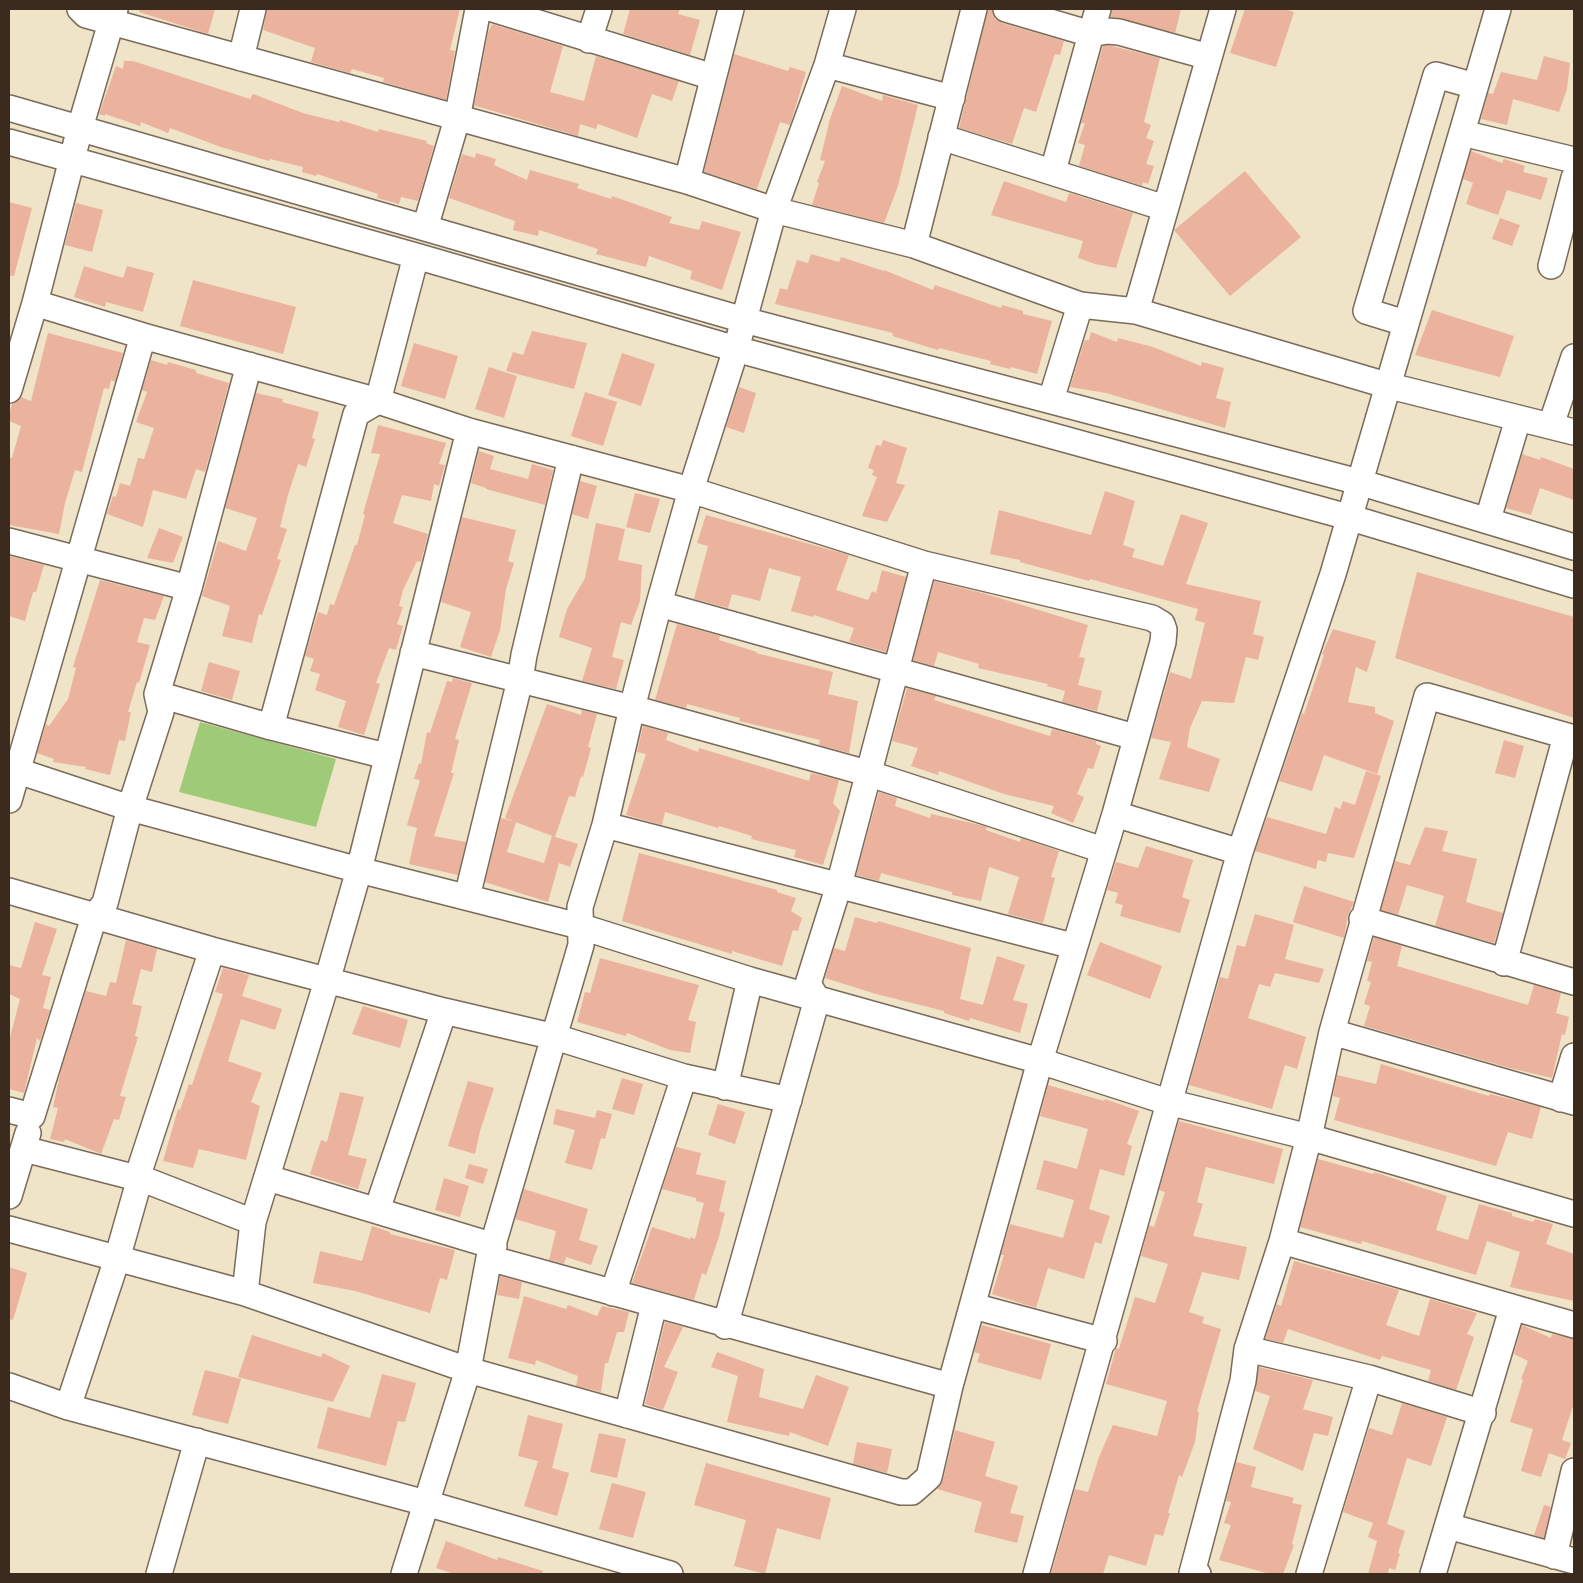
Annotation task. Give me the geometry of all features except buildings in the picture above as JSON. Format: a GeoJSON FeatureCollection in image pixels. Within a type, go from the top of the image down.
{"type":"FeatureCollection","features":[{"type":"Feature","properties":{"kind":"street"},"geometry":{"type":"LineString","coordinates":[[80,9],[86,14],[114,15],[241,58],[686,181],[774,210],[914,245],[1080,304],[1136,311],[1386,385],[1574,432]]}},
{"type":"Feature","properties":{"kind":"street"},"geometry":{"type":"LineString","coordinates":[[241,58],[253,9]]}},
{"type":"Feature","properties":{"kind":"street"},"geometry":{"type":"LineString","coordinates":[[425,228],[457,119],[478,9]]}},
{"type":"Feature","properties":{"kind":"street"},"geometry":{"type":"LineString","coordinates":[[494,9],[713,78]]}},
{"type":"Feature","properties":{"kind":"street"},"geometry":{"type":"LineString","coordinates":[[589,40],[598,9]]}},
{"type":"Feature","properties":{"kind":"street"},"geometry":{"type":"LineString","coordinates":[[686,181],[731,9]]}},
{"type":"Feature","properties":{"kind":"street"},"geometry":{"type":"LineString","coordinates":[[404,1574],[468,1370],[491,1252],[581,946],[580,907],[605,825],[632,708],[659,604],[691,490],[736,350],[774,210],[826,65],[843,9]]}},
{"type":"Feature","properties":{"kind":"street"},"geometry":{"type":"LineString","coordinates":[[914,245],[974,9]]}},
{"type":"Feature","properties":{"kind":"street"},"geometry":{"type":"LineString","coordinates":[[1006,9],[1091,34],[1107,31],[1119,32],[1209,57]]}},
{"type":"Feature","properties":{"kind":"street"},"geometry":{"type":"LineString","coordinates":[[1053,171],[1098,9]]}},
{"type":"Feature","properties":{"kind":"street"},"geometry":{"type":"LineString","coordinates":[[1136,311],[1223,9]]}},
{"type":"Feature","properties":{"kind":"street"},"geometry":{"type":"LineString","coordinates":[[1036,1574],[1104,1341],[1168,1102],[1240,852],[1332,574],[1498,9]]}},
{"type":"Feature","properties":{"kind":"street"},"geometry":{"type":"LineString","coordinates":[[9,390],[35,303],[80,128],[114,15]]}},
{"type":"Feature","properties":{"kind":"street"},"geometry":{"type":"LineString","coordinates":[[826,65],[952,98]]}},
{"type":"Feature","properties":{"kind":"street"},"geometry":{"type":"LineString","coordinates":[[1405,323],[1366,311],[1436,75],[1476,86]]}},
{"type":"Feature","properties":{"kind":"street"},"geometry":{"type":"LineString","coordinates":[[9,108],[744,320],[1359,482],[1488,519],[1574,547]]}},
{"type":"Feature","properties":{"kind":"street"},"geometry":{"type":"LineString","coordinates":[[1462,133],[1574,160]]}},
{"type":"Feature","properties":{"kind":"street"},"geometry":{"type":"LineString","coordinates":[[941,138],[1053,171],[1165,208]]}},
{"type":"Feature","properties":{"kind":"street"},"geometry":{"type":"LineString","coordinates":[[9,142],[416,256],[736,350],[1348,517],[1574,585]]}},
{"type":"Feature","properties":{"kind":"street"},"geometry":{"type":"LineString","coordinates":[[1551,266],[1574,178]]}},
{"type":"Feature","properties":{"kind":"street"},"geometry":{"type":"LineString","coordinates":[[271,727],[356,414],[378,401],[416,256]]}},
{"type":"Feature","properties":{"kind":"street"},"geometry":{"type":"LineString","coordinates":[[9,1229],[245,1293],[468,1370],[901,1492],[912,1492],[929,1477],[950,1386],[1040,1061],[1102,850],[1115,814],[1163,642],[1164,630],[1162,624],[1152,618],[924,564],[691,490],[469,431],[378,401],[143,336],[35,303]]}},
{"type":"Feature","properties":{"kind":"street"},"geometry":{"type":"LineString","coordinates":[[1051,400],[1080,304]]}},
{"type":"Feature","properties":{"kind":"street"},"geometry":{"type":"LineString","coordinates":[[9,800],[13,769],[143,336]]}},
{"type":"Feature","properties":{"kind":"street"},"geometry":{"type":"LineString","coordinates":[[1551,425],[1574,357]]}},
{"type":"Feature","properties":{"kind":"street"},"geometry":{"type":"LineString","coordinates":[[9,1196],[24,1148],[20,1113],[94,917],[105,903],[130,808],[161,712],[157,694],[189,588],[249,365]]}},
{"type":"Feature","properties":{"kind":"street"},"geometry":{"type":"LineString","coordinates":[[1488,519],[1518,419]]}},
{"type":"Feature","properties":{"kind":"street"},"geometry":{"type":"LineString","coordinates":[[245,1293],[253,1222],[268,1178],[359,870],[386,756],[469,431]]}},
{"type":"Feature","properties":{"kind":"street"},"geometry":{"type":"LineString","coordinates":[[467,897],[520,680],[524,655],[570,458]]}},
{"type":"Feature","properties":{"kind":"street"},"geometry":{"type":"LineString","coordinates":[[9,541],[189,588]]}},
{"type":"Feature","properties":{"kind":"street"},"geometry":{"type":"LineString","coordinates":[[725,1326],[817,999],[808,984],[839,885],[867,773],[924,564]]}},
{"type":"Feature","properties":{"kind":"street"},"geometry":{"type":"LineString","coordinates":[[659,604],[1135,737]]}},
{"type":"Feature","properties":{"kind":"street"},"geometry":{"type":"LineString","coordinates":[[413,653],[632,708],[867,773],[1102,850]]}},
{"type":"Feature","properties":{"kind":"street"},"geometry":{"type":"LineString","coordinates":[[157,694],[271,727],[386,756]]}},
{"type":"Feature","properties":{"kind":"street"},"geometry":{"type":"LineString","coordinates":[[1198,1574],[1192,1573],[1243,1381],[1247,1349],[1282,1241],[1309,1137],[1332,1032],[1362,919],[1427,696],[1570,737],[1504,963]]}},
{"type":"Feature","properties":{"kind":"street"},"geometry":{"type":"LineString","coordinates":[[13,769],[130,808],[359,870],[579,926],[750,980],[1040,1061],[1168,1102],[1309,1137],[1573,1209]]}},
{"type":"Feature","properties":{"kind":"street"},"geometry":{"type":"LineString","coordinates":[[1115,814],[1240,852]]}},
{"type":"Feature","properties":{"kind":"street"},"geometry":{"type":"LineString","coordinates":[[605,825],[1073,946]]}},
{"type":"Feature","properties":{"kind":"street"},"geometry":{"type":"LineString","coordinates":[[9,891],[94,917],[327,981],[555,1037],[684,1078],[789,1100]]}},
{"type":"Feature","properties":{"kind":"street"},"geometry":{"type":"LineString","coordinates":[[1362,919],[1504,963],[1574,982]]}},
{"type":"Feature","properties":{"kind":"street"},"geometry":{"type":"LineString","coordinates":[[68,1407],[117,1259],[139,1178],[212,950]]}},
{"type":"Feature","properties":{"kind":"street"},"geometry":{"type":"LineString","coordinates":[[725,1087],[750,980]]}},
{"type":"Feature","properties":{"kind":"street"},"geometry":{"type":"LineString","coordinates":[[377,1210],[444,1011]]}},
{"type":"Feature","properties":{"kind":"street"},"geometry":{"type":"LineString","coordinates":[[1332,1032],[1568,1101],[1574,1056]]}},
{"type":"Feature","properties":{"kind":"street"},"geometry":{"type":"LineString","coordinates":[[613,1293],[684,1078]]}},
{"type":"Feature","properties":{"kind":"street"},"geometry":{"type":"LineString","coordinates":[[24,1148],[139,1178],[253,1222]]}},
{"type":"Feature","properties":{"kind":"street"},"geometry":{"type":"LineString","coordinates":[[268,1178],[377,1210],[491,1252],[613,1293],[725,1326],[950,1386]]}},
{"type":"Feature","properties":{"kind":"street"},"geometry":{"type":"LineString","coordinates":[[1282,1241],[1574,1326]]}},
{"type":"Feature","properties":{"kind":"street"},"geometry":{"type":"LineString","coordinates":[[627,1415],[654,1305]]}},
{"type":"Feature","properties":{"kind":"street"},"geometry":{"type":"LineString","coordinates":[[973,1306],[1104,1341]]}},
{"type":"Feature","properties":{"kind":"street"},"geometry":{"type":"LineString","coordinates":[[1433,1574],[1483,1413],[1512,1309]]}},
{"type":"Feature","properties":{"kind":"street"},"geometry":{"type":"LineString","coordinates":[[1247,1349],[1369,1378],[1483,1413]]}},
{"type":"Feature","properties":{"kind":"street"},"geometry":{"type":"LineString","coordinates":[[1309,1574],[1369,1378]]}},
{"type":"Feature","properties":{"kind":"street"},"geometry":{"type":"LineString","coordinates":[[9,1386],[68,1407],[426,1503],[670,1574]]}},
{"type":"Feature","properties":{"kind":"street"},"geometry":{"type":"LineString","coordinates":[[158,1574],[197,1441]]}},
{"type":"Feature","properties":{"kind":"street"},"geometry":{"type":"LineString","coordinates":[[1448,1526],[1564,1558],[1574,1471]]}},
{"type":"Feature","properties":{"kind":"green space"},"geometry":{"type":"Polygon","coordinates":[[[200,722],[336,759],[316,827],[179,792],[200,722]]]}}]}
